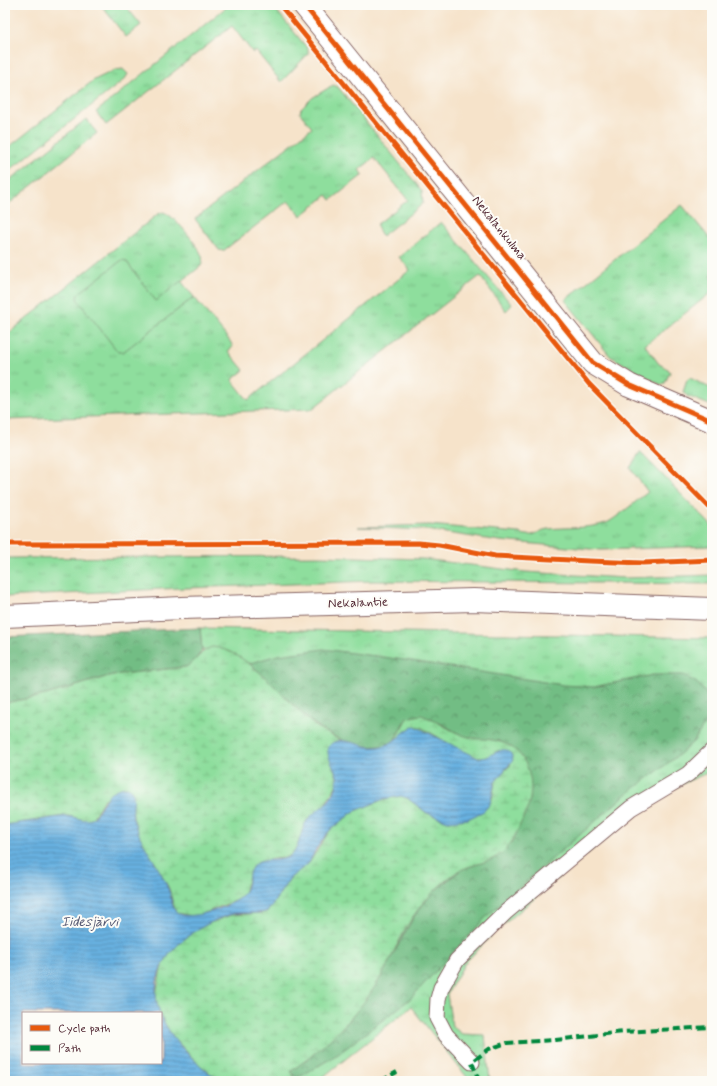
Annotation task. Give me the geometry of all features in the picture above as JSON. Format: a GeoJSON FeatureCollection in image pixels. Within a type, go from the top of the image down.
{"type":"FeatureCollection","features":[{"type":"Feature","properties":{"kind":"main road","name":"Nekalankulma"},"geometry":{"type":"LineString","coordinates":[[304,5],[593,363],[629,385],[712,421]]}},
{"type":"Feature","properties":{"kind":"main road","name":"Nekalantie"},"geometry":{"type":"LineString","coordinates":[[5,616],[190,607],[473,600],[712,609]]}},
{"type":"Feature","properties":{"kind":"lane"},"geometry":{"type":"LineString","coordinates":[[472,1062],[446,1035],[437,1018],[438,1000],[441,988],[457,960],[506,912],[619,818],[649,796],[688,774],[712,751]]}},
{"type":"Feature","properties":{"kind":"green space"},"geometry":{"type":"Polygon","coordinates":[[[101,5],[125,5],[141,25],[126,37],[101,5]]]}},
{"type":"Feature","properties":{"kind":"green space"},"geometry":{"type":"Polygon","coordinates":[[[229,5],[272,5],[308,49],[308,54],[281,82],[256,51],[253,53],[232,26],[106,125],[96,112],[229,5]]]}},
{"type":"Feature","properties":{"kind":"green space"},"geometry":{"type":"Polygon","coordinates":[[[123,69],[128,74],[125,79],[5,174],[5,150],[94,80],[115,70],[123,69]]]}},
{"type":"Feature","properties":{"kind":"green space"},"geometry":{"type":"Polygon","coordinates":[[[333,85],[338,87],[422,191],[423,203],[382,236],[376,225],[408,200],[374,158],[359,170],[363,175],[331,200],[327,195],[301,216],[288,201],[223,251],[219,250],[195,219],[312,128],[300,113],[301,109],[312,98],[333,85]]]}},
{"type":"Feature","properties":{"kind":"green space"},"geometry":{"type":"Polygon","coordinates":[[[86,119],[97,133],[5,207],[5,184],[86,119]]]}},
{"type":"Feature","properties":{"kind":"green space"},"geometry":{"type":"Polygon","coordinates":[[[682,205],[712,241],[712,292],[645,345],[659,364],[668,369],[670,372],[665,383],[661,385],[610,356],[565,300],[682,205]]]}},
{"type":"Feature","properties":{"kind":"green space"},"geometry":{"type":"Polygon","coordinates":[[[163,212],[173,218],[199,249],[202,255],[202,264],[156,302],[126,261],[122,352],[194,297],[230,341],[233,347],[228,351],[244,370],[232,380],[248,400],[410,270],[399,257],[441,222],[512,305],[506,311],[480,276],[312,409],[5,420],[5,336],[158,214],[163,212]]]}},
{"type":"Feature","properties":{"kind":"green space"},"geometry":{"type":"Polygon","coordinates":[[[122,260],[126,261],[156,301],[181,281],[194,297],[123,352],[118,352],[77,299],[78,294],[122,260]]]}},
{"type":"Feature","properties":{"kind":"green space"},"geometry":{"type":"Polygon","coordinates":[[[690,378],[712,389],[712,406],[687,396],[683,392],[687,380],[690,378]]]}},
{"type":"Feature","properties":{"kind":"green space"},"geometry":{"type":"Polygon","coordinates":[[[640,452],[712,526],[712,546],[601,550],[500,541],[426,530],[358,527],[430,525],[532,535],[548,529],[599,525],[606,523],[620,514],[648,492],[630,468],[640,452]]]}},
{"type":"Feature","properties":{"kind":"green space"},"geometry":{"type":"Polygon","coordinates":[[[320,556],[423,559],[526,572],[625,578],[712,575],[712,584],[372,581],[5,597],[5,558],[320,556]]]}},
{"type":"Feature","properties":{"kind":"green space"},"geometry":{"type":"Polygon","coordinates":[[[200,628],[712,638],[712,771],[688,781],[654,800],[577,862],[495,932],[465,963],[447,994],[452,1026],[462,1034],[485,1035],[490,1081],[470,1081],[411,1007],[318,1081],[294,1081],[352,743],[344,742],[206,649],[202,651],[200,628]]]}},
{"type":"Feature","properties":{"kind":"green space"},"geometry":{"type":"Polygon","coordinates":[[[200,628],[202,651],[192,664],[186,667],[113,675],[46,695],[5,703],[5,637],[200,628]]]}},
{"type":"Feature","properties":{"kind":"green space"},"geometry":{"type":"Polygon","coordinates":[[[212,647],[225,650],[252,666],[312,723],[323,731],[344,742],[337,741],[331,761],[337,777],[336,786],[324,806],[307,820],[297,847],[291,855],[285,858],[270,859],[249,877],[244,893],[239,899],[200,915],[192,916],[177,913],[169,889],[143,845],[135,826],[133,816],[133,795],[104,799],[92,819],[88,820],[65,816],[5,825],[5,703],[46,695],[113,675],[186,667],[204,651],[212,647]]]}},
{"type":"Feature","properties":{"kind":"green space"},"geometry":{"type":"Polygon","coordinates":[[[323,649],[412,661],[563,685],[594,687],[653,675],[683,675],[697,683],[705,692],[711,703],[710,715],[694,741],[680,754],[623,797],[488,915],[410,999],[337,1055],[294,1080],[291,1071],[309,1058],[349,1021],[381,976],[416,913],[433,892],[462,869],[493,859],[500,741],[475,739],[463,736],[431,718],[404,722],[393,743],[372,746],[352,744],[332,736],[314,724],[279,693],[250,663],[278,655],[323,649]]]}},
{"type":"Feature","properties":{"kind":"green space"},"geometry":{"type":"Polygon","coordinates":[[[421,715],[459,734],[500,742],[510,746],[518,753],[524,761],[528,771],[531,781],[531,792],[526,812],[513,839],[506,849],[497,856],[488,861],[463,869],[451,876],[426,900],[407,926],[382,975],[364,1003],[330,1040],[291,1071],[294,1076],[294,1081],[220,1081],[198,1064],[174,1038],[163,1022],[162,1012],[160,1012],[155,999],[161,969],[170,952],[186,936],[209,923],[231,915],[262,913],[268,911],[290,878],[309,863],[330,830],[353,812],[384,799],[401,796],[407,798],[427,813],[448,821],[468,819],[492,799],[495,782],[511,765],[499,750],[485,758],[470,756],[421,727],[410,728],[393,743],[407,718],[421,715]]]}},
{"type":"Feature","properties":{"kind":"water","name":"Iidesjärvi"},"geometry":{"type":"Polygon","coordinates":[[[415,726],[478,758],[483,758],[503,750],[507,750],[511,753],[513,760],[495,782],[490,804],[484,811],[468,819],[448,821],[427,813],[407,798],[401,796],[384,799],[353,812],[330,830],[316,849],[309,863],[290,878],[268,911],[258,913],[239,913],[214,921],[198,929],[184,939],[172,951],[163,964],[157,979],[156,995],[160,1012],[22,1012],[22,1064],[162,1064],[162,1018],[172,1035],[186,1052],[220,1081],[5,1081],[5,825],[65,816],[85,820],[92,819],[110,794],[115,790],[128,787],[133,793],[133,818],[136,828],[161,872],[170,893],[174,908],[178,913],[184,915],[202,914],[223,907],[240,898],[246,890],[250,871],[258,862],[287,858],[294,852],[306,822],[327,802],[336,788],[337,776],[328,755],[329,746],[332,743],[336,741],[347,741],[369,747],[380,747],[391,742],[415,726]]]}},
{"type":"Feature","properties":{"kind":"marked path"},"geometry":{"type":"LineString","coordinates":[[479,1081],[472,1062],[489,1049],[507,1043],[556,1040],[623,1032],[712,1027]]}},
{"type":"Feature","properties":{"kind":"marked path"},"geometry":{"type":"LineString","coordinates":[[381,1081],[397,1072]]}},
{"type":"Feature","properties":{"kind":"cycle path"},"geometry":{"type":"LineString","coordinates":[[280,5],[589,384],[712,510]]}},
{"type":"Feature","properties":{"kind":"cycle path"},"geometry":{"type":"LineString","coordinates":[[304,5],[593,363],[629,385],[712,421]]}},
{"type":"Feature","properties":{"kind":"cycle path"},"geometry":{"type":"LineString","coordinates":[[5,544],[419,543],[439,545],[495,556],[643,563],[712,560]]}}]}
